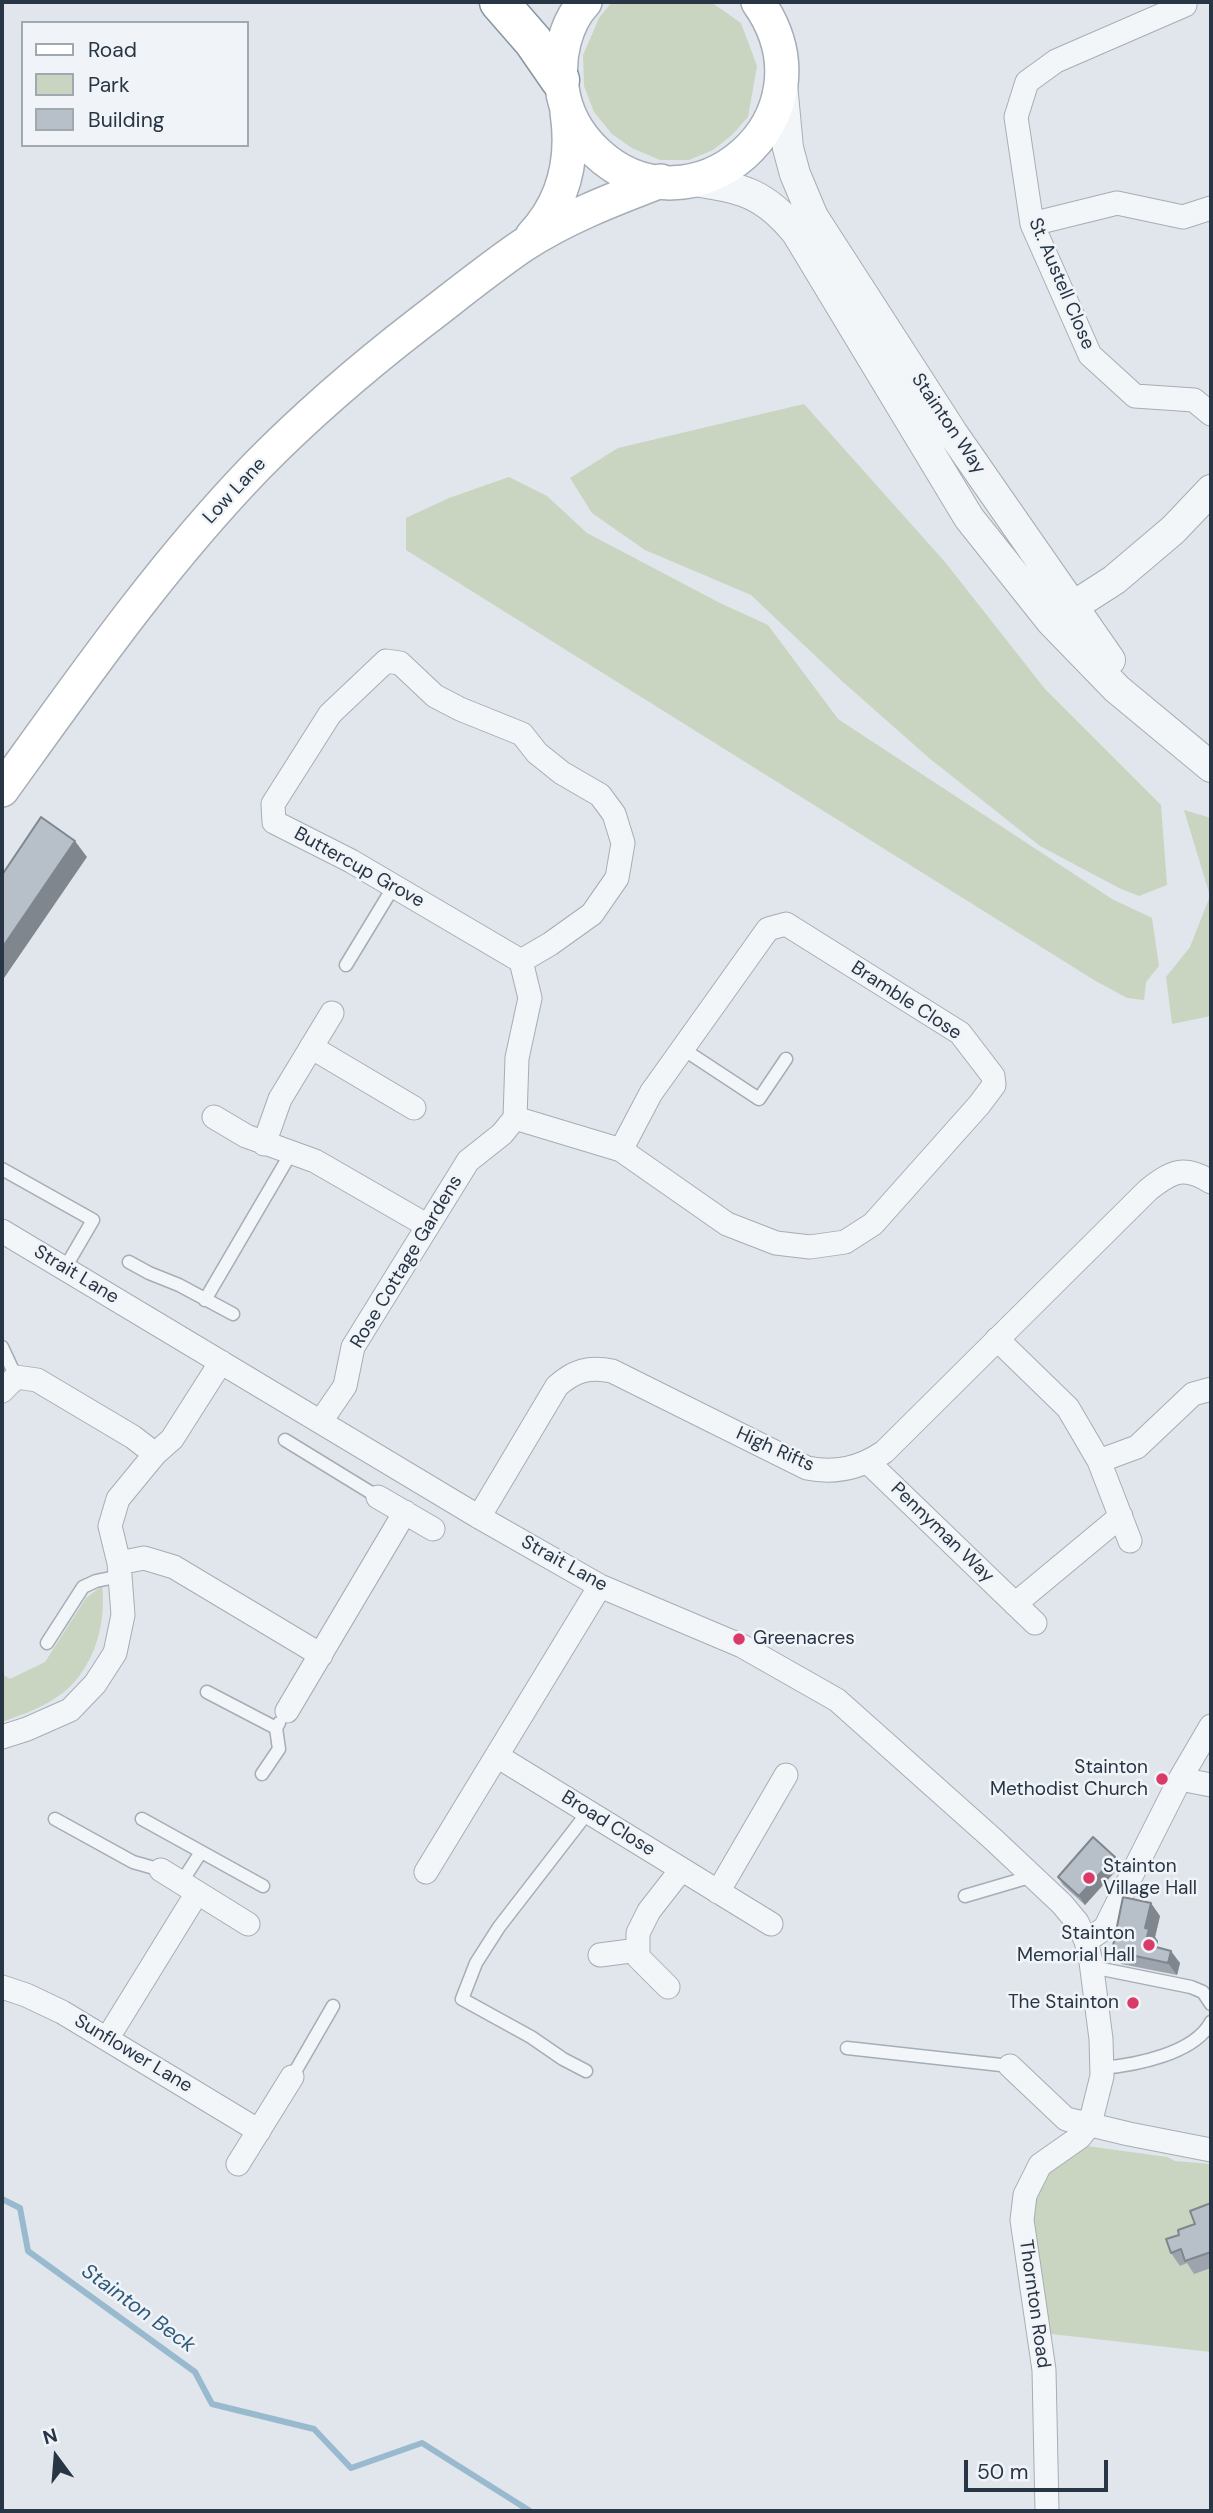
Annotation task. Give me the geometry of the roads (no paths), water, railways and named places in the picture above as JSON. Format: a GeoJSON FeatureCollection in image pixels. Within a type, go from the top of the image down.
{"type":"FeatureCollection","features":[{"type":"Feature","properties":{"kind":"highway"},"geometry":{"type":"LineString","coordinates":[[499,2],[533,41],[564,94]]}},
{"type":"Feature","properties":{"kind":"main road","name":"Low Lane"},"geometry":{"type":"LineString","coordinates":[[523,246],[544,224],[559,197],[568,168],[571,138],[561,54],[568,29],[585,2]]}},
{"type":"Feature","properties":{"kind":"main road"},"geometry":{"type":"LineString","coordinates":[[758,2],[778,38],[782,84]]}},
{"type":"Feature","properties":{"kind":"main road","name":"Low Lane"},"geometry":{"type":"LineString","coordinates":[[2,790],[191,538],[257,466],[320,405],[375,358],[523,246],[590,210],[675,181],[709,175],[727,167],[751,147],[769,123],[778,104],[782,84]]}},
{"type":"Feature","properties":{"kind":"main road"},"geometry":{"type":"LineString","coordinates":[[564,94],[576,127],[588,144],[603,158],[621,170],[640,177],[675,181]]}},
{"type":"Feature","properties":{"kind":"street","name":"St. Austell Close"},"geometry":{"type":"LineString","coordinates":[[1186,3],[1056,61],[1027,82],[1016,117],[1031,223],[1090,355],[1135,396],[1194,400],[1211,414]]}},
{"type":"Feature","properties":{"kind":"street","name":"Stainton Way"},"geometry":{"type":"LineString","coordinates":[[782,84],[788,148],[794,174],[813,217],[953,435],[1062,614]]}},
{"type":"Feature","properties":{"kind":"street","name":"Stainton Way"},"geometry":{"type":"LineString","coordinates":[[675,181],[745,191],[780,212],[797,233],[969,518],[1062,614],[1099,646],[1172,736],[1211,767]]}},
{"type":"Feature","properties":{"kind":"street"},"geometry":{"type":"LineString","coordinates":[[1031,223],[1117,204],[1183,217],[1211,208]]}},
{"type":"Feature","properties":{"kind":"street"},"geometry":{"type":"LineString","coordinates":[[1062,614],[1114,580],[1163,539],[1211,490]]}},
{"type":"Feature","properties":{"kind":"street","name":"Buttercup Grove"},"geometry":{"type":"LineString","coordinates":[[386,660],[400,663],[435,696],[522,734],[537,753],[562,773],[600,795],[614,814],[623,843],[617,878],[593,914],[521,961],[351,861],[274,822],[273,804],[330,714],[386,660]]}},
{"type":"Feature","properties":{"kind":"street","name":"Bramble Close"},"geometry":{"type":"LineString","coordinates":[[515,1118],[621,1150],[727,1224],[776,1244],[810,1247],[845,1242],[873,1224],[979,1105],[993,1085],[993,1076],[960,1033],[786,924],[768,929],[651,1093],[621,1150]]}},
{"type":"Feature","properties":{"kind":"street"},"geometry":{"type":"LineString","coordinates":[[515,1118],[517,1058],[530,998],[521,961]]}},
{"type":"Feature","properties":{"kind":"street"},"geometry":{"type":"LineString","coordinates":[[264,1143],[280,1099],[332,1013]]}},
{"type":"Feature","properties":{"kind":"street"},"geometry":{"type":"LineString","coordinates":[[311,1047],[414,1108]]}},
{"type":"Feature","properties":{"kind":"street"},"geometry":{"type":"LineString","coordinates":[[214,1118],[264,1143],[316,1161],[428,1226]]}},
{"type":"Feature","properties":{"kind":"street","name":"Rose Cottage Gardens"},"geometry":{"type":"LineString","coordinates":[[321,1421],[345,1386],[352,1347],[468,1160],[502,1134],[515,1118]]}},
{"type":"Feature","properties":{"kind":"street","name":"High Rifts"},"geometry":{"type":"LineString","coordinates":[[480,1517],[557,1386],[568,1377],[590,1368],[612,1371],[807,1468],[825,1472],[846,1470],[869,1463],[884,1452],[1147,1190],[1165,1177],[1182,1171],[1198,1174],[1211,1182]]}},
{"type":"Feature","properties":{"kind":"street","name":"Strait Lane"},"geometry":{"type":"LineString","coordinates":[[2,1231],[600,1586],[742,1646],[837,1700],[1062,1903],[1077,1922],[1086,1941],[1097,1996],[1102,2068],[1090,2124]]}},
{"type":"Feature","properties":{"kind":"street"},"geometry":{"type":"LineString","coordinates":[[997,1339],[1068,1408],[1099,1461],[1130,1541]]}},
{"type":"Feature","properties":{"kind":"street"},"geometry":{"type":"LineString","coordinates":[[2,1737],[69,1710],[95,1684],[115,1653],[123,1615],[119,1570],[110,1526],[118,1499],[155,1454],[172,1439],[221,1362]]}},
{"type":"Feature","properties":{"kind":"street"},"geometry":{"type":"LineString","coordinates":[[9,1384],[37,1380],[133,1437],[155,1454]]}},
{"type":"Feature","properties":{"kind":"street"},"geometry":{"type":"LineString","coordinates":[[1099,1461],[1137,1447],[1193,1394],[1211,1389]]}},
{"type":"Feature","properties":{"kind":"street","name":"Pennyman Way"},"geometry":{"type":"LineString","coordinates":[[869,1463],[1035,1623]]}},
{"type":"Feature","properties":{"kind":"street"},"geometry":{"type":"LineString","coordinates":[[379,1497],[433,1529]]}},
{"type":"Feature","properties":{"kind":"street"},"geometry":{"type":"LineString","coordinates":[[281,1720],[405,1511]]}},
{"type":"Feature","properties":{"kind":"street"},"geometry":{"type":"LineString","coordinates":[[1015,1604],[1121,1516]]}},
{"type":"Feature","properties":{"kind":"street"},"geometry":{"type":"LineString","coordinates":[[119,1570],[144,1558],[174,1567],[321,1655]]}},
{"type":"Feature","properties":{"kind":"street"},"geometry":{"type":"LineString","coordinates":[[426,1872],[600,1586]]}},
{"type":"Feature","properties":{"kind":"street"},"geometry":{"type":"LineString","coordinates":[[1086,1941],[1105,1928],[1180,1779],[1211,1726]]}},
{"type":"Feature","properties":{"kind":"street","name":"Broad Close"},"geometry":{"type":"LineString","coordinates":[[497,1756],[771,1924]]}},
{"type":"Feature","properties":{"kind":"street"},"geometry":{"type":"LineString","coordinates":[[718,1892],[786,1775]]}},
{"type":"Feature","properties":{"kind":"street"},"geometry":{"type":"LineString","coordinates":[[1180,1779],[1211,1785]]}},
{"type":"Feature","properties":{"kind":"street"},"geometry":{"type":"LineString","coordinates":[[161,1870],[248,1924]]}},
{"type":"Feature","properties":{"kind":"street"},"geometry":{"type":"LineString","coordinates":[[668,1987],[638,1956],[638,1933],[649,1911],[681,1870]]}},
{"type":"Feature","properties":{"kind":"street"},"geometry":{"type":"LineString","coordinates":[[107,2039],[189,1888]]}},
{"type":"Feature","properties":{"kind":"street"},"geometry":{"type":"LineString","coordinates":[[600,1955],[638,1950]]}},
{"type":"Feature","properties":{"kind":"street","name":"Sunflower Lane"},"geometry":{"type":"LineString","coordinates":[[2,1987],[62,2012],[259,2131]]}},
{"type":"Feature","properties":{"kind":"street"},"geometry":{"type":"LineString","coordinates":[[1010,2066],[1066,2119],[1211,2150]]}},
{"type":"Feature","properties":{"kind":"street"},"geometry":{"type":"LineString","coordinates":[[238,2164],[292,2077]]}},
{"type":"Feature","properties":{"kind":"street","name":"Thornton Road"},"geometry":{"type":"LineString","coordinates":[[1047,2500],[1044,2370],[1022,2220],[1026,2195],[1040,2165],[1080,2137],[1090,2124]]}},
{"type":"Feature","properties":{"kind":"lane"},"geometry":{"type":"LineString","coordinates":[[346,965],[394,886]]}},
{"type":"Feature","properties":{"kind":"lane"},"geometry":{"type":"LineString","coordinates":[[683,1049],[759,1099],[786,1059]]}},
{"type":"Feature","properties":{"kind":"lane"},"geometry":{"type":"LineString","coordinates":[[205,1300],[291,1153]]}},
{"type":"Feature","properties":{"kind":"lane"},"geometry":{"type":"LineString","coordinates":[[2,1169],[93,1220],[65,1268]]}},
{"type":"Feature","properties":{"kind":"lane"},"geometry":{"type":"LineString","coordinates":[[129,1262],[233,1314]]}},
{"type":"Feature","properties":{"kind":"lane"},"geometry":{"type":"LineString","coordinates":[[2,1347],[9,1384]]}},
{"type":"Feature","properties":{"kind":"lane"},"geometry":{"type":"LineString","coordinates":[[285,1440],[379,1497]]}},
{"type":"Feature","properties":{"kind":"lane"},"geometry":{"type":"LineString","coordinates":[[47,1643],[83,1587],[119,1570]]}},
{"type":"Feature","properties":{"kind":"lane"},"geometry":{"type":"LineString","coordinates":[[207,1692],[281,1720],[279,1749],[262,1774]]}},
{"type":"Feature","properties":{"kind":"lane"},"geometry":{"type":"LineString","coordinates":[[586,2071],[462,1999],[476,1963],[499,1927],[589,1812]]}},
{"type":"Feature","properties":{"kind":"lane"},"geometry":{"type":"LineString","coordinates":[[55,1819],[133,1862],[161,1870]]}},
{"type":"Feature","properties":{"kind":"lane"},"geometry":{"type":"LineString","coordinates":[[142,1819],[264,1886]]}},
{"type":"Feature","properties":{"kind":"lane"},"geometry":{"type":"LineString","coordinates":[[189,1888],[201,1852]]}},
{"type":"Feature","properties":{"kind":"lane"},"geometry":{"type":"LineString","coordinates":[[965,1896],[1032,1876]]}},
{"type":"Feature","properties":{"kind":"lane"},"geometry":{"type":"LineString","coordinates":[[1092,1967],[1191,1987],[1203,1992],[1211,2001]]}},
{"type":"Feature","properties":{"kind":"lane"},"geometry":{"type":"LineString","coordinates":[[292,2077],[333,2006]]}},
{"type":"Feature","properties":{"kind":"lane"},"geometry":{"type":"LineString","coordinates":[[1102,2068],[1147,2062],[1186,2046],[1205,2032],[1211,2022]]}},
{"type":"Feature","properties":{"kind":"lane"},"geometry":{"type":"LineString","coordinates":[[848,2048],[1010,2066]]}},
{"type":"Feature","properties":{"kind":"waterway","name":"Stainton Beck"},"geometry":{"type":"LineString","coordinates":[[2,2199],[20,2208],[28,2251],[195,2372],[212,2404],[314,2429],[351,2468],[422,2443],[530,2511]]}},
{"type":"Feature","properties":{"kind":"place","name":"Greenacres"},"geometry":{"type":"Point","coordinates":[739,1639]}},
{"type":"Feature","properties":{"kind":"place","name":"Stainton Methodist Church"},"geometry":{"type":"Point","coordinates":[1162,1779]}},
{"type":"Feature","properties":{"kind":"place","name":"Stainton Village Hall"},"geometry":{"type":"Point","coordinates":[1089,1878]}},
{"type":"Feature","properties":{"kind":"place","name":"Stainton Memorial Hall"},"geometry":{"type":"Point","coordinates":[1149,1945]}},
{"type":"Feature","properties":{"kind":"place","name":"The Stainton"},"geometry":{"type":"Point","coordinates":[1133,2003]}}]}
